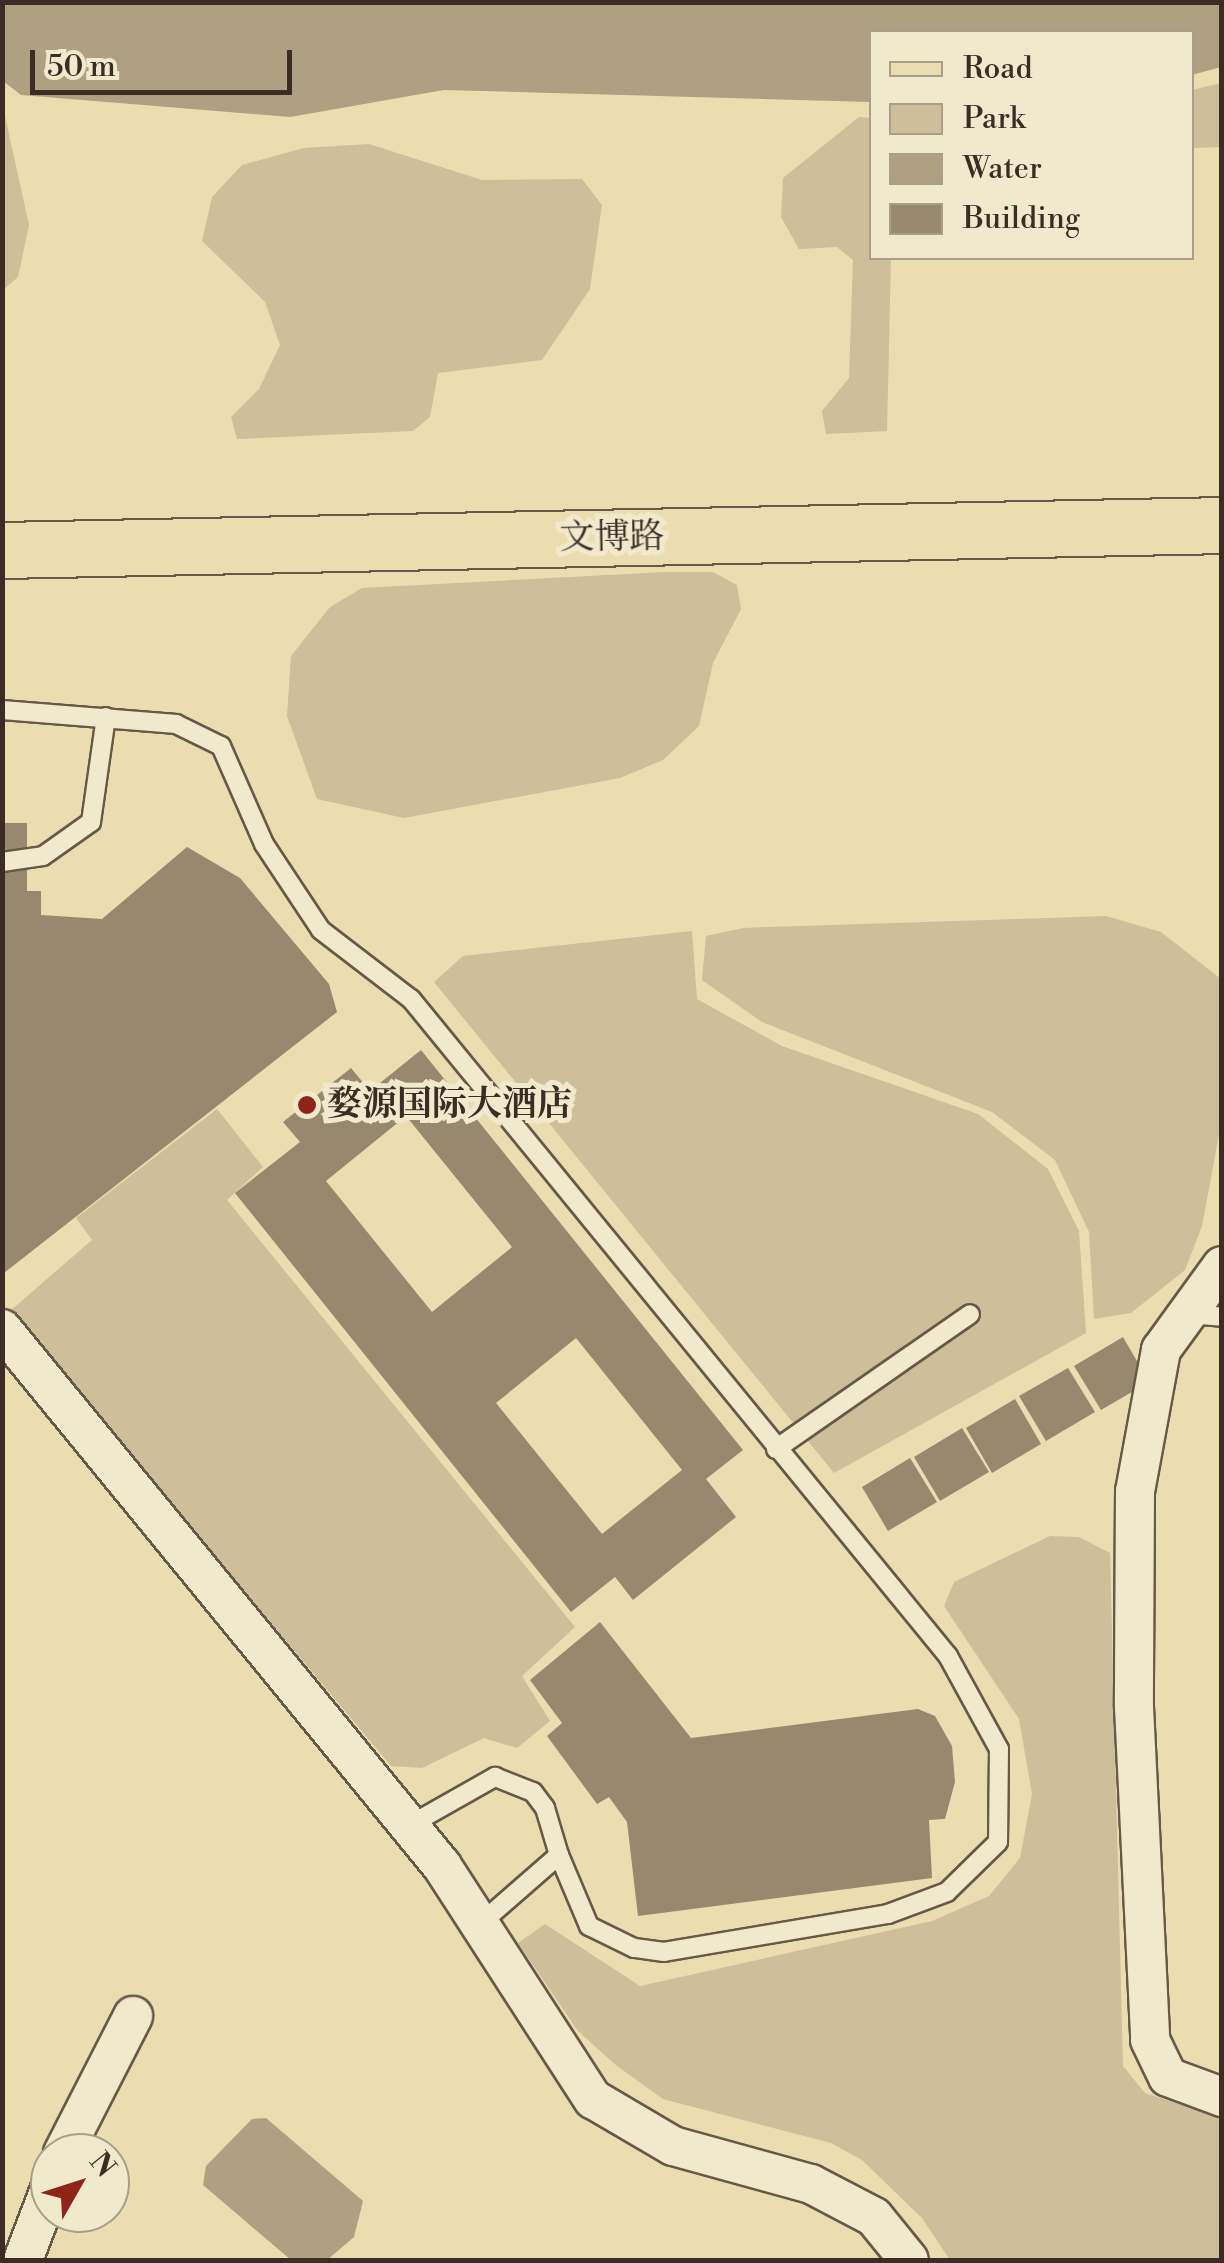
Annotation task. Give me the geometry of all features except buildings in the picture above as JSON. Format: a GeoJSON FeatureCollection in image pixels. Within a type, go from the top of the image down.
{"type":"FeatureCollection","features":[{"type":"Feature","properties":{"kind":"main road","name":"文博路"},"geometry":{"type":"LineString","coordinates":[[2,550],[1222,525]]}},
{"type":"Feature","properties":{"kind":"street"},"geometry":{"type":"LineString","coordinates":[[1222,1266],[1206,1315],[1161,1350],[1134,1491],[1140,1866],[1154,2055],[1181,2086],[1222,2097]]}},
{"type":"Feature","properties":{"kind":"street"},"geometry":{"type":"LineString","coordinates":[[2,1329],[410,1825],[480,1924],[592,2099],[673,2146],[810,2184],[874,2217],[909,2260]]}},
{"type":"Feature","properties":{"kind":"street"},"geometry":{"type":"LineString","coordinates":[[73,2133],[133,2016]]}},
{"type":"Feature","properties":{"kind":"street"},"geometry":{"type":"LineString","coordinates":[[23,2260],[33,2233]]}},
{"type":"Feature","properties":{"kind":"lane"},"geometry":{"type":"LineString","coordinates":[[2,710],[176,724],[221,746],[264,844],[321,930],[411,999],[948,1656],[987,1718],[1005,1778],[998,1842],[974,1874],[920,1904],[664,1952],[590,1926],[559,1855],[557,1830],[533,1792],[495,1777],[410,1825]]}},
{"type":"Feature","properties":{"kind":"lane"},"geometry":{"type":"LineString","coordinates":[[2,862],[43,856],[91,822],[106,716]]}},
{"type":"Feature","properties":{"kind":"lane"},"geometry":{"type":"LineString","coordinates":[[776,1450],[970,1314]]}},
{"type":"Feature","properties":{"kind":"lane"},"geometry":{"type":"LineString","coordinates":[[480,1924],[559,1855]]}},
{"type":"Feature","properties":{"kind":"green space"},"geometry":{"type":"Polygon","coordinates":[[[1221,83],[1221,147],[1194,148],[1194,90],[1221,83]]]}},
{"type":"Feature","properties":{"kind":"green space"},"geometry":{"type":"Polygon","coordinates":[[[3,107],[29,225],[18,277],[3,290],[3,107]]]}},
{"type":"Feature","properties":{"kind":"green space"},"geometry":{"type":"Polygon","coordinates":[[[859,117],[869,118],[869,260],[891,260],[887,431],[826,434],[822,411],[849,378],[853,260],[837,247],[799,249],[781,217],[783,178],[859,117]]]}},
{"type":"Feature","properties":{"kind":"green space"},"geometry":{"type":"Polygon","coordinates":[[[369,144],[482,180],[582,179],[602,205],[590,289],[542,360],[438,373],[430,417],[413,431],[237,439],[231,417],[259,389],[280,345],[265,302],[202,241],[212,197],[242,165],[304,148],[369,144]]]}},
{"type":"Feature","properties":{"kind":"green space"},"geometry":{"type":"Polygon","coordinates":[[[713,572],[737,585],[741,609],[713,663],[699,726],[663,760],[620,778],[404,818],[317,799],[287,716],[291,656],[330,607],[362,588],[713,572]]]}},
{"type":"Feature","properties":{"kind":"green space"},"geometry":{"type":"Polygon","coordinates":[[[1106,916],[1161,932],[1221,979],[1221,1124],[1202,1226],[1185,1270],[1131,1313],[1094,1319],[1089,1232],[1055,1160],[992,1112],[762,1022],[702,980],[706,936],[743,928],[1106,916]]]}},
{"type":"Feature","properties":{"kind":"green space"},"geometry":{"type":"Polygon","coordinates":[[[692,931],[697,999],[782,1046],[978,1114],[1048,1169],[1079,1231],[1086,1333],[834,1473],[434,982],[463,956],[692,931]]]}},
{"type":"Feature","properties":{"kind":"green space"},"geometry":{"type":"Polygon","coordinates":[[[217,1109],[263,1167],[227,1200],[575,1627],[522,1676],[550,1721],[517,1748],[484,1738],[422,1768],[391,1766],[10,1311],[92,1240],[76,1218],[217,1109]]]}},
{"type":"Feature","properties":{"kind":"green space"},"geometry":{"type":"Polygon","coordinates":[[[1050,1536],[1079,1537],[1110,1553],[1123,2066],[1145,2093],[1221,2117],[1221,2260],[950,2260],[922,2218],[862,2160],[831,2143],[663,2099],[617,2066],[578,2031],[518,1943],[545,1924],[640,1986],[932,1921],[989,1896],[1020,1858],[1032,1794],[1019,1719],[944,1606],[954,1582],[1050,1536]]]}},
{"type":"Feature","properties":{"kind":"water"},"geometry":{"type":"Polygon","coordinates":[[[2,3],[1221,3],[1221,67],[1194,74],[1194,30],[869,30],[869,102],[444,90],[290,117],[21,95],[3,81],[2,3]]]}},
{"type":"Feature","properties":{"kind":"water"},"geometry":{"type":"Polygon","coordinates":[[[266,2118],[363,2201],[354,2237],[327,2260],[291,2260],[203,2185],[206,2166],[252,2119],[266,2118]]]}},
{"type":"Feature","properties":{"kind":"place","name":"婺源国际大酒店"},"geometry":{"type":"Point","coordinates":[307,1105]}}]}
